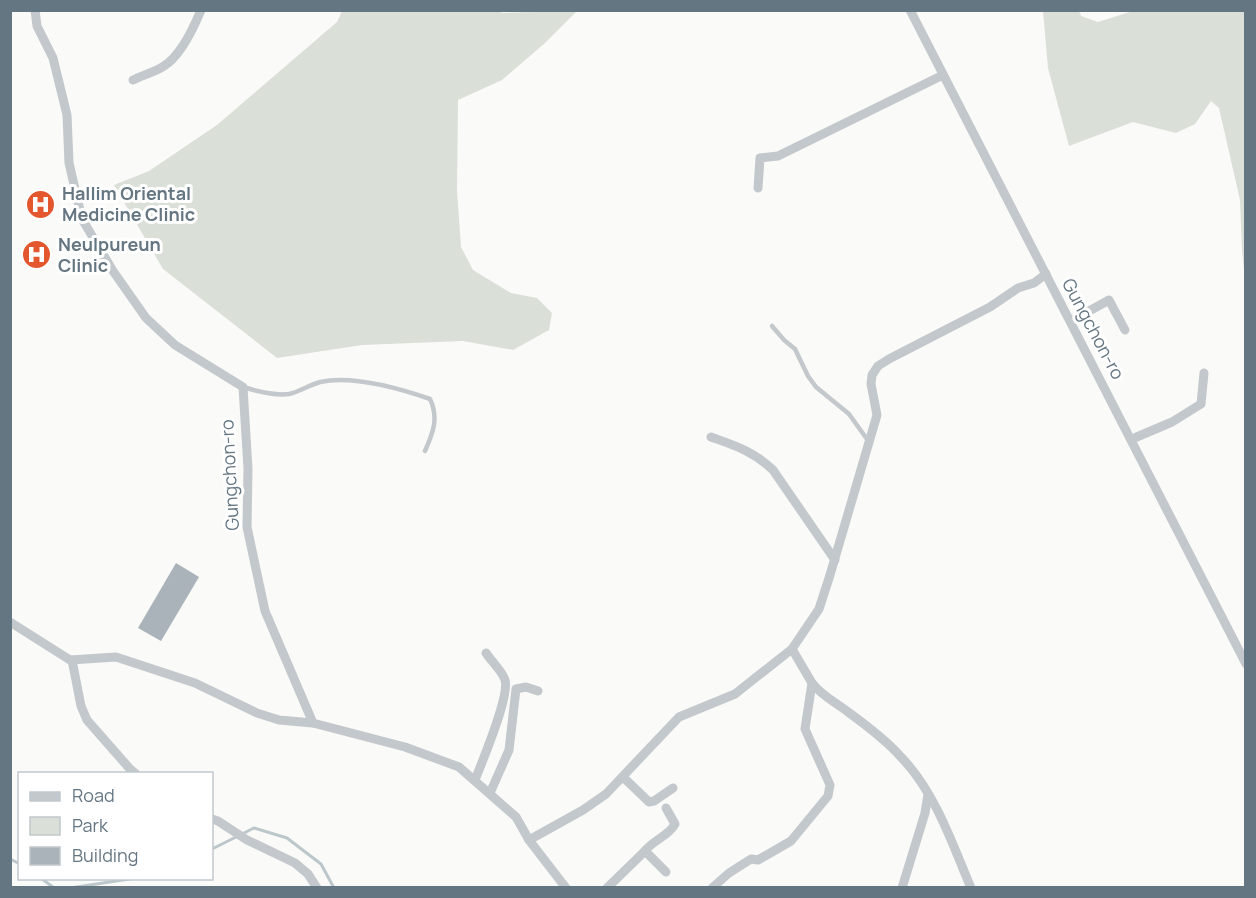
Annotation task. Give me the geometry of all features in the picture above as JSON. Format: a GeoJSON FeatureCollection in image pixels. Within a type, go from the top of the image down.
{"type":"FeatureCollection","features":[{"type":"Feature","properties":{"kind":"street"},"geometry":{"type":"LineString","coordinates":[[35,10],[36,26],[53,58],[67,115],[69,163],[82,219],[113,271],[146,318],[175,345],[243,387]]}},
{"type":"Feature","properties":{"kind":"street"},"geometry":{"type":"LineString","coordinates":[[133,80],[166,66],[183,46],[201,10]]}},
{"type":"Feature","properties":{"kind":"street","name":"Gungchon-ro"},"geometry":{"type":"LineString","coordinates":[[910,10],[1132,439],[1245,664]]}},
{"type":"Feature","properties":{"kind":"street"},"geometry":{"type":"LineString","coordinates":[[758,188],[760,158],[778,156],[944,75]]}},
{"type":"Feature","properties":{"kind":"street"},"geometry":{"type":"LineString","coordinates":[[529,840],[583,810],[606,794],[679,717],[735,694],[792,649],[819,609],[835,560],[877,415],[871,384],[872,375],[878,366],[990,307],[1018,288],[1034,283],[1046,274]]}},
{"type":"Feature","properties":{"kind":"street"},"geometry":{"type":"LineString","coordinates":[[1071,321],[1109,300],[1125,330]]}},
{"type":"Feature","properties":{"kind":"street"},"geometry":{"type":"LineString","coordinates":[[1132,439],[1172,422],[1201,404],[1204,373]]}},
{"type":"Feature","properties":{"kind":"street","name":"Gungchon-ro"},"geometry":{"type":"LineString","coordinates":[[243,387],[248,469],[247,526],[265,611],[313,723]]}},
{"type":"Feature","properties":{"kind":"street"},"geometry":{"type":"LineString","coordinates":[[711,437],[745,448],[761,458],[773,470],[835,560]]}},
{"type":"Feature","properties":{"kind":"street"},"geometry":{"type":"LineString","coordinates":[[10,622],[72,660],[116,657],[195,683],[257,713],[279,720],[313,723],[405,747],[459,767],[516,818],[529,840],[567,888]]}},
{"type":"Feature","properties":{"kind":"street"},"geometry":{"type":"LineString","coordinates":[[792,649],[819,692],[856,718],[902,758],[939,813],[970,888]]}},
{"type":"Feature","properties":{"kind":"street"},"geometry":{"type":"LineString","coordinates":[[475,780],[504,704],[506,688],[505,680],[486,653]]}},
{"type":"Feature","properties":{"kind":"street"},"geometry":{"type":"LineString","coordinates":[[72,660],[81,706],[87,720],[134,772]]}},
{"type":"Feature","properties":{"kind":"street"},"geometry":{"type":"LineString","coordinates":[[712,888],[729,873],[751,859],[758,860],[791,841],[828,796],[830,785],[805,729],[812,683]]}},
{"type":"Feature","properties":{"kind":"street"},"geometry":{"type":"LineString","coordinates":[[490,793],[509,750],[516,689],[526,687],[538,691]]}},
{"type":"Feature","properties":{"kind":"street"},"geometry":{"type":"LineString","coordinates":[[623,777],[649,802],[673,788]]}},
{"type":"Feature","properties":{"kind":"street"},"geometry":{"type":"LineString","coordinates":[[902,888],[925,813],[928,794]]}},
{"type":"Feature","properties":{"kind":"street"},"geometry":{"type":"LineString","coordinates":[[607,888],[649,845],[671,831],[675,824],[666,808]]}},
{"type":"Feature","properties":{"kind":"street"},"geometry":{"type":"LineString","coordinates":[[215,820],[247,840],[295,863],[308,874],[317,888]]}},
{"type":"Feature","properties":{"kind":"street"},"geometry":{"type":"LineString","coordinates":[[645,851],[666,872]]}},
{"type":"Feature","properties":{"kind":"lane"},"geometry":{"type":"LineString","coordinates":[[772,326],[795,349],[816,387],[849,414],[869,442]]}},
{"type":"Feature","properties":{"kind":"lane"},"geometry":{"type":"LineString","coordinates":[[243,387],[259,392],[289,394],[320,382],[364,383],[395,387],[430,399],[434,407],[435,429],[425,451]]}},
{"type":"Feature","properties":{"kind":"green space"},"geometry":{"type":"Polygon","coordinates":[[[342,11],[497,11],[503,13],[577,11],[545,43],[502,80],[458,100],[457,191],[461,247],[473,270],[511,293],[537,298],[552,313],[549,330],[513,350],[463,341],[362,345],[277,358],[163,269],[114,185],[149,171],[217,125],[337,22],[342,11]]]}},
{"type":"Feature","properties":{"kind":"green space"},"geometry":{"type":"Polygon","coordinates":[[[1043,11],[1079,11],[1081,16],[1098,22],[1133,11],[1245,11],[1245,280],[1240,200],[1219,108],[1211,101],[1195,124],[1176,133],[1133,122],[1069,146],[1048,68],[1043,11]]]}},
{"type":"Feature","properties":{"kind":"building"},"geometry":{"type":"Polygon","coordinates":[[[176,563],[199,577],[161,641],[138,628],[176,563]]]}},
{"type":"Feature","properties":{"kind":"waterway"},"geometry":{"type":"LineString","coordinates":[[213,848],[254,828],[287,838],[321,864],[334,888]]}},
{"type":"Feature","properties":{"kind":"waterway"},"geometry":{"type":"LineString","coordinates":[[10,859],[18,863]]}},
{"type":"Feature","properties":{"kind":"waterway"},"geometry":{"type":"LineString","coordinates":[[44,880],[54,888]]}},
{"type":"Feature","properties":{"kind":"waterway"},"geometry":{"type":"LineString","coordinates":[[70,888],[123,880]]}},
{"type":"Feature","properties":{"kind":"place","name":"Hallim Oriental Medicine Clinic"},"geometry":{"type":"Point","coordinates":[41,204]}},
{"type":"Feature","properties":{"kind":"place","name":"Neulpureun Clinic"},"geometry":{"type":"Point","coordinates":[37,255]}}]}
